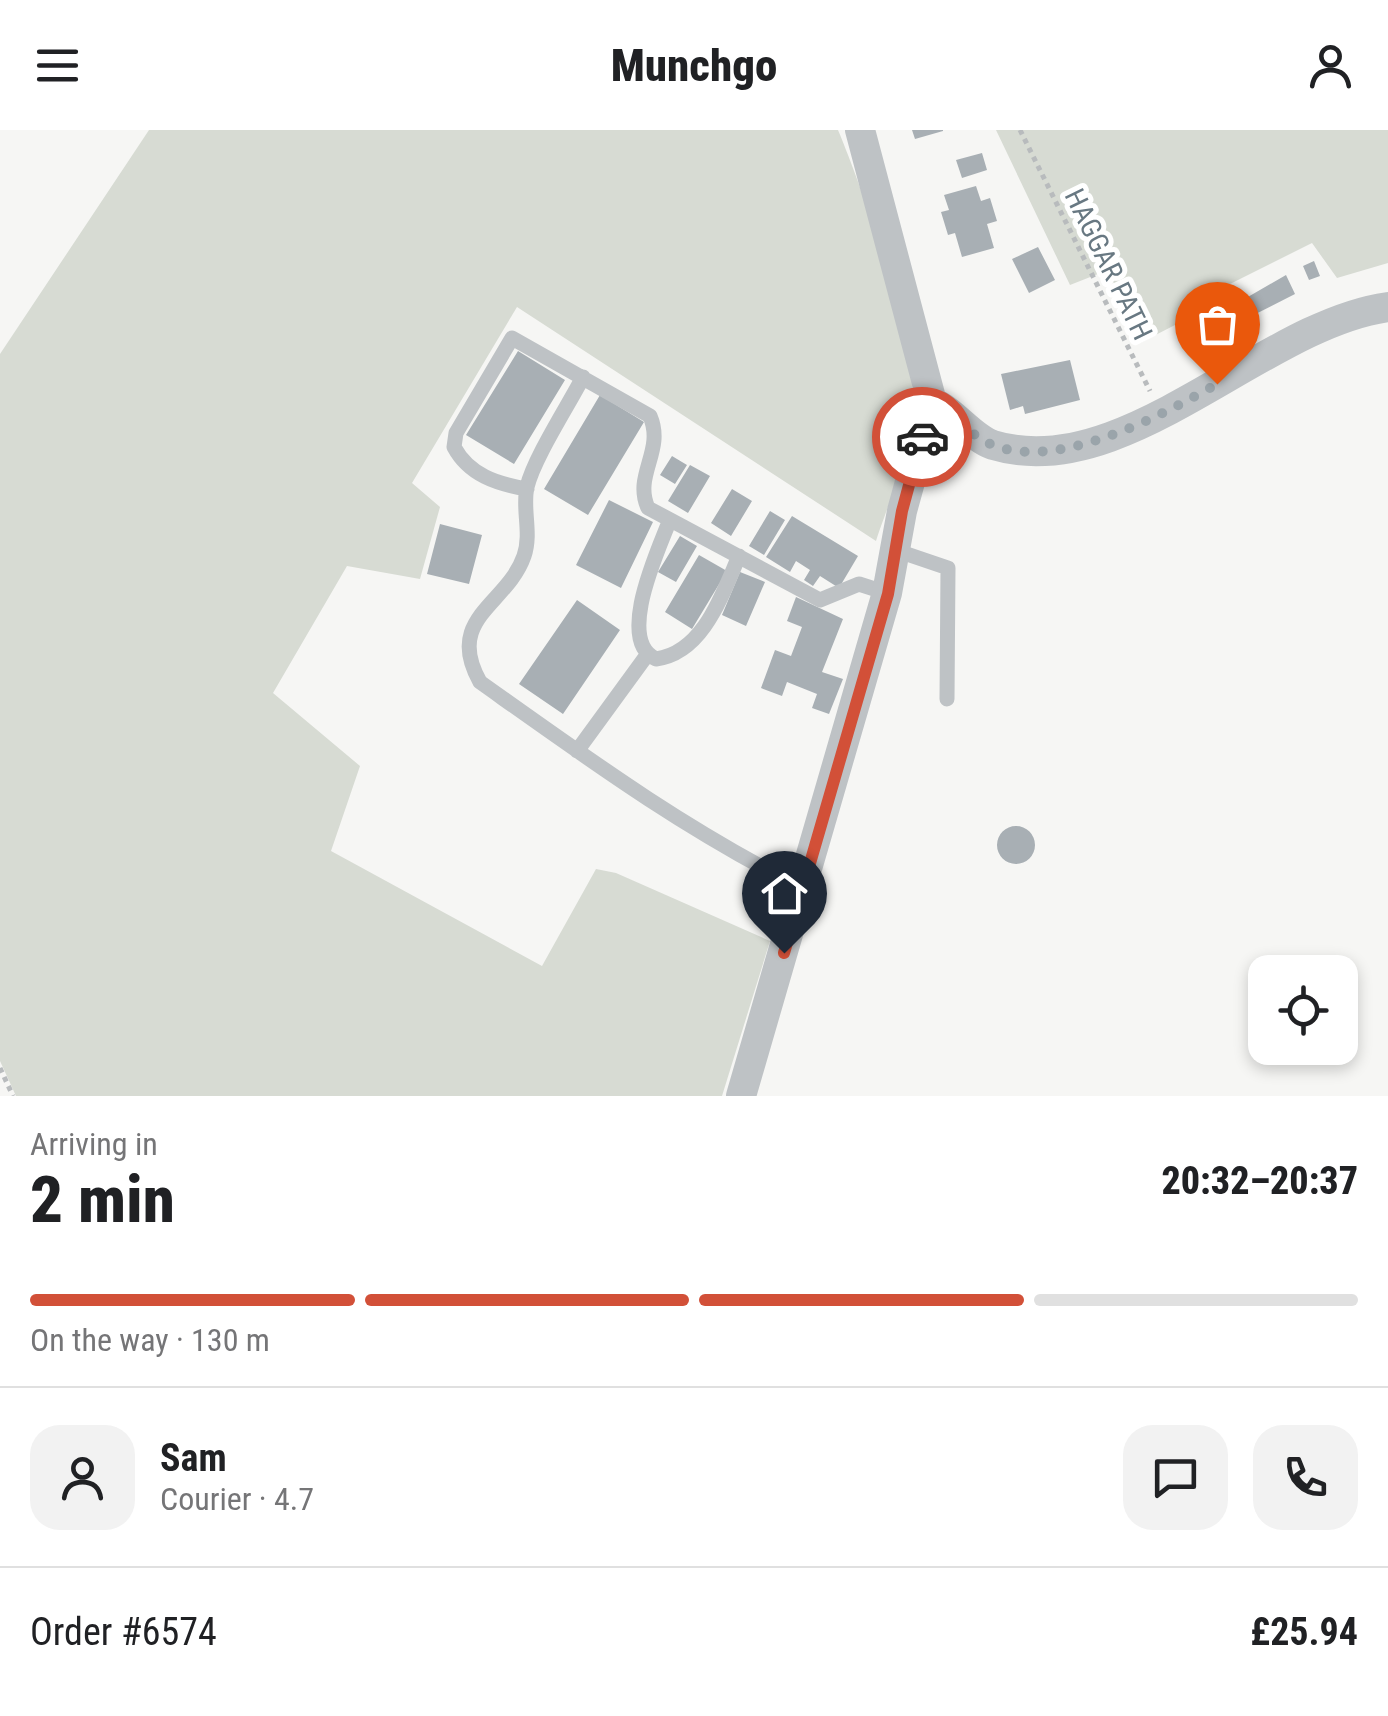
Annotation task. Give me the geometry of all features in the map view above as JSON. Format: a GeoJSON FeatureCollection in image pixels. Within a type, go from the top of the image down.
{"type":"FeatureCollection","features":[{"type":"Feature","properties":{"kind":"street"},"geometry":{"type":"LineString","coordinates":[[741,1096],[888,594],[895,550],[932,402],[860,130]]}},
{"type":"Feature","properties":{"kind":"street"},"geometry":{"type":"LineString","coordinates":[[932,402],[957,415],[987,443],[1020,451],[1087,441],[1158,418],[1336,318],[1388,307]]}},
{"type":"Feature","properties":{"kind":"lane"},"geometry":{"type":"LineString","coordinates":[[526,489],[495,482],[471,468],[454,447],[456,433],[512,338],[650,416],[657,441],[641,482],[648,508],[820,600],[859,584],[888,594]]}},
{"type":"Feature","properties":{"kind":"lane"},"geometry":{"type":"LineString","coordinates":[[583,377],[526,489],[525,554],[515,575],[476,621],[468,661],[480,682],[576,750],[713,843],[802,888]]}},
{"type":"Feature","properties":{"kind":"lane"},"geometry":{"type":"LineString","coordinates":[[669,522],[641,611],[640,646],[656,660],[685,651],[710,616],[738,556]]}},
{"type":"Feature","properties":{"kind":"lane"},"geometry":{"type":"LineString","coordinates":[[895,550],[948,568],[947,699]]}},
{"type":"Feature","properties":{"kind":"lane"},"geometry":{"type":"LineString","coordinates":[[576,750],[648,655]]}},
{"type":"Feature","properties":{"kind":"path","name":"HAGGAR PATH"},"geometry":{"type":"LineString","coordinates":[[1020,130],[1151,394],[1158,418]]}},
{"type":"Feature","properties":{"kind":"path"},"geometry":{"type":"LineString","coordinates":[[0,1068],[13,1096]]}},
{"type":"Feature","properties":{"kind":"shaded area"},"geometry":{"type":"Polygon","coordinates":[[[149,130],[838,130],[888,272],[913,387],[914,417],[909,445],[876,541],[517,307],[412,483],[440,507],[420,579],[347,566],[273,693],[360,766],[331,851],[542,966],[596,869],[616,873],[770,941],[722,1096],[16,1096],[0,1061],[0,354],[149,130]]]}},
{"type":"Feature","properties":{"kind":"shaded area"},"geometry":{"type":"Polygon","coordinates":[[[996,130],[1388,130],[1388,263],[1337,278],[1312,243],[1204,297],[1208,308],[1140,343],[1108,270],[1070,285],[996,130]]]}},
{"type":"Feature","properties":{"kind":"building"},"geometry":{"type":"Polygon","coordinates":[[[912,130],[943,130],[943,131],[915,139],[912,130]]]}},
{"type":"Feature","properties":{"kind":"building"},"geometry":{"type":"Polygon","coordinates":[[[982,153],[987,170],[962,178],[956,160],[982,153]]]}},
{"type":"Feature","properties":{"kind":"building"},"geometry":{"type":"Polygon","coordinates":[[[976,186],[981,201],[990,198],[997,221],[987,224],[994,248],[962,257],[955,233],[948,235],[941,212],[949,210],[944,195],[976,186]]]}},
{"type":"Feature","properties":{"kind":"building"},"geometry":{"type":"Polygon","coordinates":[[[1038,247],[1055,280],[1029,293],[1012,259],[1038,247]]]}},
{"type":"Feature","properties":{"kind":"building"},"geometry":{"type":"Polygon","coordinates":[[[1314,261],[1320,276],[1309,280],[1303,266],[1314,261]]]}},
{"type":"Feature","properties":{"kind":"building"},"geometry":{"type":"Polygon","coordinates":[[[1286,275],[1295,294],[1210,337],[1203,323],[1286,275]]]}},
{"type":"Feature","properties":{"kind":"building"},"geometry":{"type":"Polygon","coordinates":[[[518,351],[565,380],[514,464],[466,435],[518,351]]]}},
{"type":"Feature","properties":{"kind":"building"},"geometry":{"type":"Polygon","coordinates":[[[1070,360],[1080,400],[1025,414],[1023,406],[1010,410],[1001,374],[1070,360]]]}},
{"type":"Feature","properties":{"kind":"building"},"geometry":{"type":"Polygon","coordinates":[[[600,395],[644,422],[588,515],[544,489],[600,395]]]}},
{"type":"Feature","properties":{"kind":"building"},"geometry":{"type":"Polygon","coordinates":[[[672,456],[687,465],[675,484],[660,475],[672,456]]]}},
{"type":"Feature","properties":{"kind":"building"},"geometry":{"type":"Polygon","coordinates":[[[690,465],[710,476],[688,513],[668,501],[690,465]]]}},
{"type":"Feature","properties":{"kind":"building"},"geometry":{"type":"Polygon","coordinates":[[[732,489],[752,501],[731,536],[711,523],[732,489]]]}},
{"type":"Feature","properties":{"kind":"building"},"geometry":{"type":"Polygon","coordinates":[[[609,500],[653,522],[621,588],[576,565],[609,500]]]}},
{"type":"Feature","properties":{"kind":"building"},"geometry":{"type":"Polygon","coordinates":[[[770,511],[785,520],[764,555],[749,546],[770,511]]]}},
{"type":"Feature","properties":{"kind":"building"},"geometry":{"type":"Polygon","coordinates":[[[792,516],[858,556],[839,588],[820,576],[813,586],[804,580],[810,570],[796,561],[790,572],[766,557],[792,516]]]}},
{"type":"Feature","properties":{"kind":"building"},"geometry":{"type":"Polygon","coordinates":[[[440,524],[482,535],[469,584],[427,574],[440,524]]]}},
{"type":"Feature","properties":{"kind":"building"},"geometry":{"type":"Polygon","coordinates":[[[680,536],[697,546],[676,582],[658,572],[680,536]]]}},
{"type":"Feature","properties":{"kind":"building"},"geometry":{"type":"Polygon","coordinates":[[[699,555],[727,571],[692,629],[665,612],[699,555]]]}},
{"type":"Feature","properties":{"kind":"building"},"geometry":{"type":"Polygon","coordinates":[[[740,572],[765,582],[746,626],[722,615],[740,572]]]}},
{"type":"Feature","properties":{"kind":"building"},"geometry":{"type":"Polygon","coordinates":[[[796,597],[843,619],[822,672],[843,679],[829,714],[812,708],[817,694],[787,682],[782,696],[761,688],[775,650],[791,656],[802,627],[787,621],[796,597]]]}},
{"type":"Feature","properties":{"kind":"building"},"geometry":{"type":"Polygon","coordinates":[[[577,600],[620,630],[563,714],[519,684],[577,600]]]}},
{"type":"Feature","properties":{"kind":"building"},"geometry":{"type":"Polygon","coordinates":[[[1016,826],[1029,832],[1035,845],[1029,858],[1016,864],[1003,858],[997,845],[1003,832],[1016,826]]]}},
{"type":"Feature","properties":{"kind":"way so far"},"geometry":{"type":"LineString","coordinates":[[922,437],[932,402],[957,415],[987,443],[1020,451],[1058,448],[1158,418],[1217,384]]}},
{"type":"Feature","properties":{"kind":"route"},"geometry":{"type":"LineString","coordinates":[[784,953],[888,594],[902,511],[922,437]]}}]}
